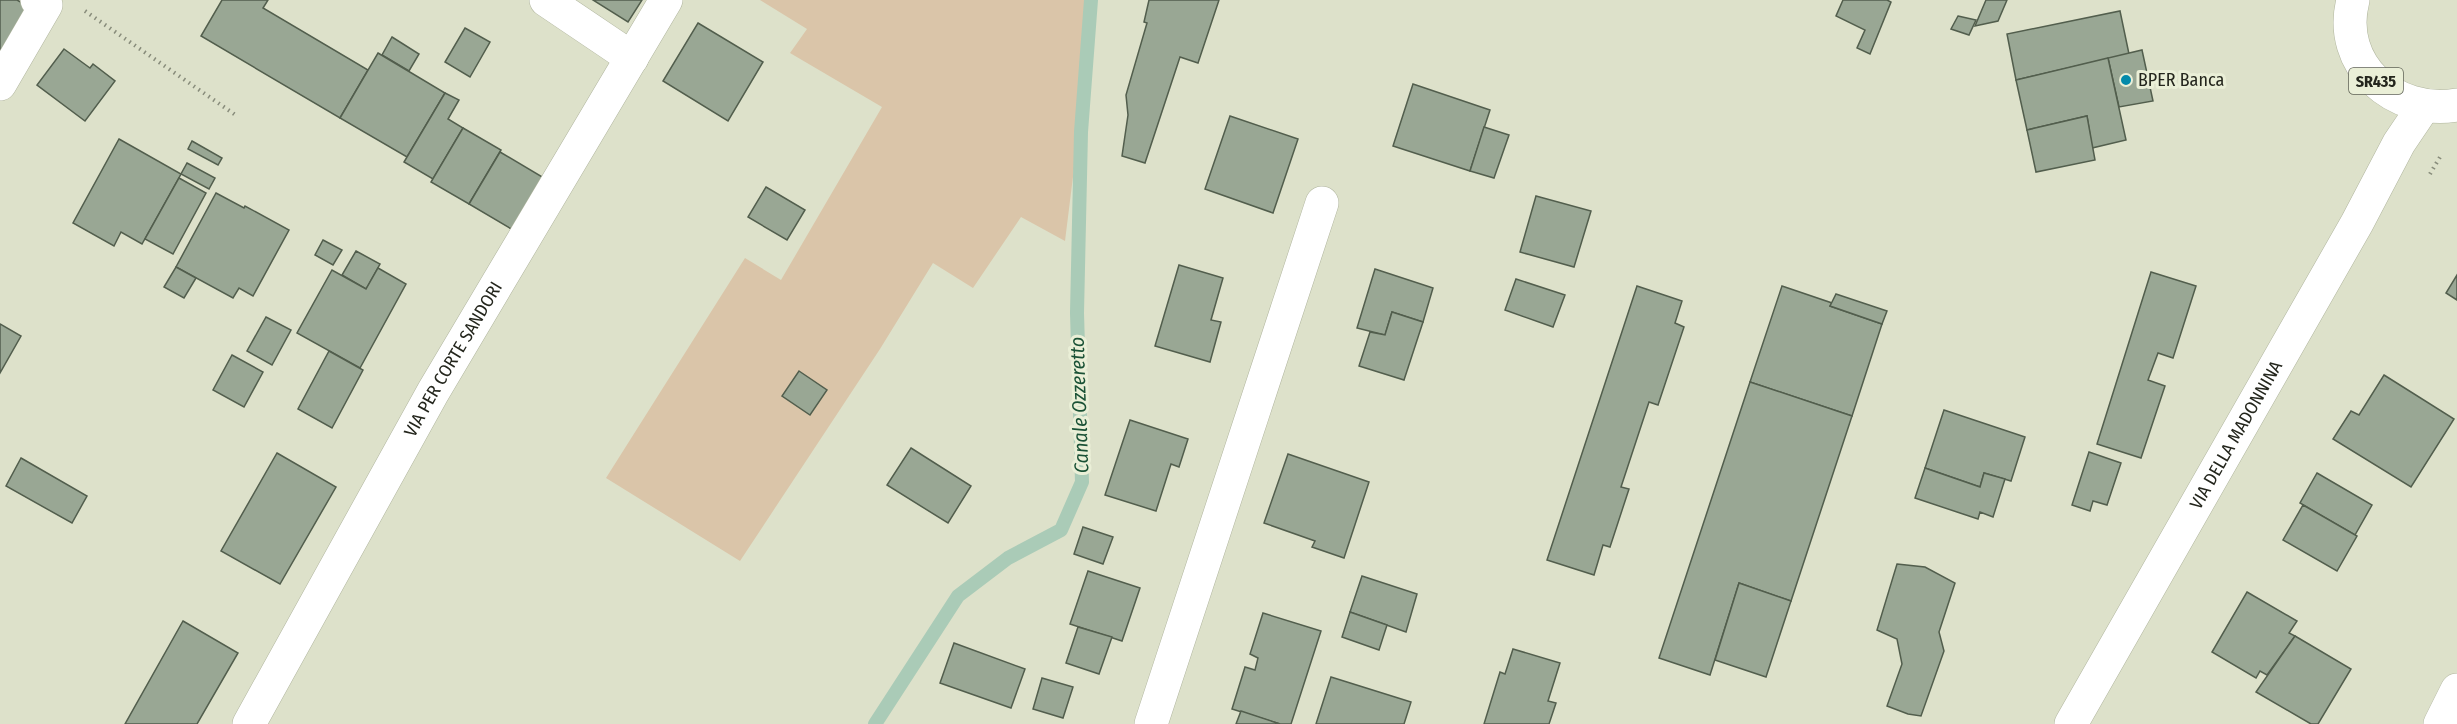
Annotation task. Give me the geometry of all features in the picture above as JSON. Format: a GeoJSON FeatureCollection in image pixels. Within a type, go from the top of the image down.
{"type":"FeatureCollection","features":[{"type":"Feature","properties":{"kind":"street"},"geometry":{"type":"LineString","coordinates":[[0,84],[46,5],[37,0]]}},
{"type":"Feature","properties":{"kind":"street"},"geometry":{"type":"LineString","coordinates":[[546,0],[632,58]]}},
{"type":"Feature","properties":{"kind":"street","name":"VIA PER CORTE SANDORI"},"geometry":{"type":"LineString","coordinates":[[249,724],[433,392],[666,0]]}},
{"type":"Feature","properties":{"kind":"street","name":"SR435"},"geometry":{"type":"LineString","coordinates":[[2353,0],[2350,29],[2355,50],[2364,68],[2378,84],[2404,101],[2441,108],[2457,105]]}},
{"type":"Feature","properties":{"kind":"street"},"geometry":{"type":"LineString","coordinates":[[2394,96],[2399,143]]}},
{"type":"Feature","properties":{"kind":"street","name":"VIA DELLA MADONNINA"},"geometry":{"type":"LineString","coordinates":[[2071,724],[2357,223],[2399,143],[2424,106]]}},
{"type":"Feature","properties":{"kind":"street"},"geometry":{"type":"LineString","coordinates":[[1151,724],[1322,203]]}},
{"type":"Feature","properties":{"kind":"street"},"geometry":{"type":"LineString","coordinates":[[2440,724],[2457,690]]}},
{"type":"Feature","properties":{"kind":"path"},"geometry":{"type":"LineString","coordinates":[[77,6],[237,116]]}},
{"type":"Feature","properties":{"kind":"path"},"geometry":{"type":"LineString","coordinates":[[2429,176],[2446,148]]}},
{"type":"Feature","properties":{"kind":"shaded area"},"geometry":{"type":"Polygon","coordinates":[[[760,0],[1095,0],[1065,241],[1021,217],[973,288],[933,263],[880,349],[740,561],[606,478],[745,258],[781,280],[882,107],[790,53],[807,29],[760,0]]]}},
{"type":"Feature","properties":{"kind":"building"},"geometry":{"type":"Polygon","coordinates":[[[0,0],[17,0],[28,6],[0,55],[0,0]]]}},
{"type":"Feature","properties":{"kind":"building"},"geometry":{"type":"Polygon","coordinates":[[[222,0],[268,0],[263,8],[368,70],[340,118],[201,36],[222,0]]]}},
{"type":"Feature","properties":{"kind":"building"},"geometry":{"type":"Polygon","coordinates":[[[593,0],[642,0],[628,22],[593,0]]]}},
{"type":"Feature","properties":{"kind":"building"},"geometry":{"type":"Polygon","coordinates":[[[1149,0],[1219,0],[1198,63],[1180,57],[1145,163],[1122,156],[1128,115],[1126,95],[1147,23],[1144,22],[1149,0]]]}},
{"type":"Feature","properties":{"kind":"building"},"geometry":{"type":"Polygon","coordinates":[[[1843,0],[1887,0],[1891,2],[1870,54],[1857,48],[1865,30],[1836,16],[1843,0]]]}},
{"type":"Feature","properties":{"kind":"building"},"geometry":{"type":"Polygon","coordinates":[[[1986,0],[2007,0],[1998,21],[1975,26],[1986,0]]]}},
{"type":"Feature","properties":{"kind":"building"},"geometry":{"type":"Polygon","coordinates":[[[2120,11],[2129,54],[2016,80],[2007,34],[2120,11]]]}},
{"type":"Feature","properties":{"kind":"building"},"geometry":{"type":"Polygon","coordinates":[[[1958,16],[1976,20],[1969,35],[1951,29],[1958,16]]]}},
{"type":"Feature","properties":{"kind":"building"},"geometry":{"type":"Polygon","coordinates":[[[698,23],[763,62],[728,121],[663,81],[698,23]]]}},
{"type":"Feature","properties":{"kind":"building"},"geometry":{"type":"Polygon","coordinates":[[[465,28],[490,42],[470,77],[445,62],[465,28]]]}},
{"type":"Feature","properties":{"kind":"building"},"geometry":{"type":"Polygon","coordinates":[[[392,37],[419,54],[409,71],[382,55],[392,37]]]}},
{"type":"Feature","properties":{"kind":"building"},"geometry":{"type":"Polygon","coordinates":[[[64,49],[90,68],[93,64],[115,81],[85,121],[37,85],[64,49]]]}},
{"type":"Feature","properties":{"kind":"building"},"geometry":{"type":"Polygon","coordinates":[[[2142,50],[2153,101],[2119,107],[2108,58],[2142,50]]]}},
{"type":"Feature","properties":{"kind":"building"},"geometry":{"type":"Polygon","coordinates":[[[378,53],[445,93],[407,157],[340,118],[378,53]]]}},
{"type":"Feature","properties":{"kind":"building"},"geometry":{"type":"Polygon","coordinates":[[[2108,58],[2126,140],[2092,148],[2087,116],[2027,130],[2016,80],[2108,58]]]}},
{"type":"Feature","properties":{"kind":"building"},"geometry":{"type":"Polygon","coordinates":[[[1413,84],[1490,110],[1470,171],[1393,146],[1413,84]]]}},
{"type":"Feature","properties":{"kind":"building"},"geometry":{"type":"Polygon","coordinates":[[[445,93],[459,100],[448,119],[463,128],[433,179],[404,162],[445,93]]]}},
{"type":"Feature","properties":{"kind":"building"},"geometry":{"type":"Polygon","coordinates":[[[1230,116],[1298,139],[1273,213],[1205,189],[1230,116]]]}},
{"type":"Feature","properties":{"kind":"building"},"geometry":{"type":"Polygon","coordinates":[[[2087,116],[2095,160],[2036,172],[2027,130],[2087,116]]]}},
{"type":"Feature","properties":{"kind":"building"},"geometry":{"type":"Polygon","coordinates":[[[1484,127],[1509,135],[1494,178],[1470,171],[1484,127]]]}},
{"type":"Feature","properties":{"kind":"building"},"geometry":{"type":"Polygon","coordinates":[[[463,128],[501,150],[469,204],[431,182],[463,128]]]}},
{"type":"Feature","properties":{"kind":"building"},"geometry":{"type":"Polygon","coordinates":[[[119,139],[181,174],[142,244],[121,232],[114,246],[73,223],[119,139]]]}},
{"type":"Feature","properties":{"kind":"building"},"geometry":{"type":"Polygon","coordinates":[[[192,141],[222,158],[218,165],[188,149],[192,141]]]}},
{"type":"Feature","properties":{"kind":"building"},"geometry":{"type":"Polygon","coordinates":[[[500,152],[544,178],[513,230],[469,204],[500,152]]]}},
{"type":"Feature","properties":{"kind":"building"},"geometry":{"type":"Polygon","coordinates":[[[187,163],[215,178],[209,189],[181,174],[187,163]]]}},
{"type":"Feature","properties":{"kind":"building"},"geometry":{"type":"Polygon","coordinates":[[[179,178],[206,193],[173,254],[145,239],[179,178]]]}},
{"type":"Feature","properties":{"kind":"building"},"geometry":{"type":"Polygon","coordinates":[[[766,187],[805,210],[787,240],[748,217],[766,187]]]}},
{"type":"Feature","properties":{"kind":"building"},"geometry":{"type":"Polygon","coordinates":[[[216,193],[289,230],[253,296],[239,288],[233,298],[176,267],[216,193]]]}},
{"type":"Feature","properties":{"kind":"building"},"geometry":{"type":"Polygon","coordinates":[[[1536,196],[1591,211],[1574,267],[1520,252],[1536,196]]]}},
{"type":"Feature","properties":{"kind":"building"},"geometry":{"type":"Polygon","coordinates":[[[323,240],[342,250],[333,265],[315,255],[323,240]]]}},
{"type":"Feature","properties":{"kind":"building"},"geometry":{"type":"Polygon","coordinates":[[[356,251],[380,264],[366,289],[342,275],[356,251]]]}},
{"type":"Feature","properties":{"kind":"building"},"geometry":{"type":"Polygon","coordinates":[[[1179,265],[1223,278],[1211,320],[1221,322],[1210,362],[1155,346],[1179,265]]]}},
{"type":"Feature","properties":{"kind":"building"},"geometry":{"type":"Polygon","coordinates":[[[176,267],[196,278],[184,298],[164,287],[176,267]]]}},
{"type":"Feature","properties":{"kind":"building"},"geometry":{"type":"Polygon","coordinates":[[[378,268],[406,284],[360,368],[297,333],[332,270],[366,289],[378,268]]]}},
{"type":"Feature","properties":{"kind":"building"},"geometry":{"type":"Polygon","coordinates":[[[1375,269],[1433,288],[1423,322],[1392,312],[1385,335],[1357,328],[1375,269]]]}},
{"type":"Feature","properties":{"kind":"building"},"geometry":{"type":"Polygon","coordinates":[[[2151,272],[2196,286],[2173,358],[2158,353],[2148,380],[2165,386],[2141,458],[2097,444],[2151,272]]]}},
{"type":"Feature","properties":{"kind":"building"},"geometry":{"type":"Polygon","coordinates":[[[2457,275],[2457,300],[2446,293],[2457,275]]]}},
{"type":"Feature","properties":{"kind":"building"},"geometry":{"type":"Polygon","coordinates":[[[1516,279],[1565,295],[1553,327],[1505,310],[1516,279]]]}},
{"type":"Feature","properties":{"kind":"building"},"geometry":{"type":"Polygon","coordinates":[[[1637,286],[1682,301],[1675,323],[1684,327],[1658,405],[1649,402],[1621,487],[1629,489],[1610,547],[1603,545],[1594,575],[1547,560],[1637,286]]]}},
{"type":"Feature","properties":{"kind":"building"},"geometry":{"type":"Polygon","coordinates":[[[1782,286],[1832,303],[1830,306],[1882,324],[1852,416],[1750,382],[1782,286]]]}},
{"type":"Feature","properties":{"kind":"building"},"geometry":{"type":"Polygon","coordinates":[[[1836,294],[1887,311],[1882,324],[1830,306],[1836,294]]]}},
{"type":"Feature","properties":{"kind":"building"},"geometry":{"type":"Polygon","coordinates":[[[1392,312],[1423,322],[1404,380],[1359,366],[1370,332],[1385,335],[1392,312]]]}},
{"type":"Feature","properties":{"kind":"building"},"geometry":{"type":"Polygon","coordinates":[[[266,317],[291,330],[272,365],[247,351],[266,317]]]}},
{"type":"Feature","properties":{"kind":"building"},"geometry":{"type":"Polygon","coordinates":[[[0,324],[21,336],[0,373],[0,324]]]}},
{"type":"Feature","properties":{"kind":"building"},"geometry":{"type":"Polygon","coordinates":[[[329,351],[363,370],[332,428],[298,409],[329,351]]]}},
{"type":"Feature","properties":{"kind":"building"},"geometry":{"type":"Polygon","coordinates":[[[232,355],[263,372],[244,407],[213,390],[232,355]]]}},
{"type":"Feature","properties":{"kind":"building"},"geometry":{"type":"Polygon","coordinates":[[[799,371],[827,390],[810,415],[782,396],[799,371]]]}},
{"type":"Feature","properties":{"kind":"building"},"geometry":{"type":"Polygon","coordinates":[[[2384,375],[2454,419],[2411,487],[2333,439],[2351,411],[2359,415],[2384,375]]]}},
{"type":"Feature","properties":{"kind":"building"},"geometry":{"type":"Polygon","coordinates":[[[1750,382],[1852,416],[1791,601],[1739,583],[1710,675],[1659,658],[1750,382]]]}},
{"type":"Feature","properties":{"kind":"building"},"geometry":{"type":"Polygon","coordinates":[[[1944,410],[2025,437],[2011,481],[1984,473],[1980,487],[1925,468],[1944,410]]]}},
{"type":"Feature","properties":{"kind":"building"},"geometry":{"type":"Polygon","coordinates":[[[1130,420],[1188,439],[1179,467],[1171,464],[1156,511],[1105,495],[1130,420]]]}},
{"type":"Feature","properties":{"kind":"building"},"geometry":{"type":"Polygon","coordinates":[[[911,448],[971,486],[948,523],[887,485],[911,448]]]}},
{"type":"Feature","properties":{"kind":"building"},"geometry":{"type":"Polygon","coordinates":[[[2089,452],[2121,463],[2107,505],[2093,501],[2090,511],[2072,505],[2089,452]]]}},
{"type":"Feature","properties":{"kind":"building"},"geometry":{"type":"Polygon","coordinates":[[[277,453],[336,487],[280,584],[221,551],[277,453]]]}},
{"type":"Feature","properties":{"kind":"building"},"geometry":{"type":"Polygon","coordinates":[[[1288,454],[1369,482],[1344,558],[1312,547],[1315,541],[1264,523],[1288,454]]]}},
{"type":"Feature","properties":{"kind":"building"},"geometry":{"type":"Polygon","coordinates":[[[21,458],[87,496],[72,523],[6,486],[21,458]]]}},
{"type":"Feature","properties":{"kind":"building"},"geometry":{"type":"Polygon","coordinates":[[[1925,468],[1980,487],[1984,473],[2005,479],[1993,517],[1980,512],[1978,519],[1915,498],[1925,468]]]}},
{"type":"Feature","properties":{"kind":"building"},"geometry":{"type":"Polygon","coordinates":[[[2317,473],[2372,505],[2355,535],[2300,503],[2317,473]]]}},
{"type":"Feature","properties":{"kind":"building"},"geometry":{"type":"Polygon","coordinates":[[[2303,505],[2357,536],[2337,571],[2283,540],[2303,505]]]}},
{"type":"Feature","properties":{"kind":"building"},"geometry":{"type":"Polygon","coordinates":[[[1083,527],[1113,537],[1103,564],[1074,554],[1083,527]]]}},
{"type":"Feature","properties":{"kind":"building"},"geometry":{"type":"Polygon","coordinates":[[[1897,564],[1925,567],[1955,583],[1939,632],[1944,651],[1921,716],[1887,706],[1902,664],[1897,639],[1877,630],[1897,564]]]}},
{"type":"Feature","properties":{"kind":"building"},"geometry":{"type":"Polygon","coordinates":[[[1088,571],[1140,588],[1122,641],[1070,624],[1088,571]]]}},
{"type":"Feature","properties":{"kind":"building"},"geometry":{"type":"Polygon","coordinates":[[[1362,576],[1417,594],[1406,632],[1350,612],[1362,576]]]}},
{"type":"Feature","properties":{"kind":"building"},"geometry":{"type":"Polygon","coordinates":[[[1739,583],[1791,601],[1766,677],[1715,660],[1739,583]]]}},
{"type":"Feature","properties":{"kind":"building"},"geometry":{"type":"Polygon","coordinates":[[[2247,592],[2297,621],[2289,633],[2295,636],[2267,675],[2260,671],[2256,678],[2212,652],[2247,592]]]}},
{"type":"Feature","properties":{"kind":"building"},"geometry":{"type":"Polygon","coordinates":[[[1350,612],[1387,625],[1379,650],[1342,637],[1350,612]]]}},
{"type":"Feature","properties":{"kind":"building"},"geometry":{"type":"Polygon","coordinates":[[[1263,613],[1321,631],[1291,724],[1280,724],[1232,709],[1245,667],[1255,670],[1258,658],[1250,654],[1263,613]]]}},
{"type":"Feature","properties":{"kind":"building"},"geometry":{"type":"Polygon","coordinates":[[[183,621],[238,653],[197,724],[125,724],[183,621]]]}},
{"type":"Feature","properties":{"kind":"building"},"geometry":{"type":"Polygon","coordinates":[[[1078,627],[1112,637],[1099,674],[1066,663],[1078,627]]]}},
{"type":"Feature","properties":{"kind":"building"},"geometry":{"type":"Polygon","coordinates":[[[2295,636],[2351,669],[2318,724],[2311,724],[2256,692],[2295,636]]]}},
{"type":"Feature","properties":{"kind":"building"},"geometry":{"type":"Polygon","coordinates":[[[954,643],[1025,669],[1011,708],[940,683],[954,643]]]}},
{"type":"Feature","properties":{"kind":"building"},"geometry":{"type":"Polygon","coordinates":[[[1513,649],[1560,663],[1548,701],[1556,703],[1549,724],[1484,724],[1500,672],[1505,674],[1513,649]]]}},
{"type":"Feature","properties":{"kind":"building"},"geometry":{"type":"Polygon","coordinates":[[[1331,677],[1411,702],[1404,724],[1316,724],[1331,677]]]}},
{"type":"Feature","properties":{"kind":"building"},"geometry":{"type":"Polygon","coordinates":[[[1042,678],[1073,687],[1063,718],[1033,709],[1042,678]]]}},
{"type":"Feature","properties":{"kind":"building"},"geometry":{"type":"Polygon","coordinates":[[[1241,711],[1280,724],[1236,724],[1241,711]]]}},
{"type":"Feature","properties":{"kind":"waterway","name":"Canale Ozzeretto"},"geometry":{"type":"LineString","coordinates":[[875,724],[958,596],[1008,558],[1061,530],[1082,482],[1077,313],[1081,132],[1091,0]]}},
{"type":"Feature","properties":{"kind":"place","name":"BPER Banca"},"geometry":{"type":"Point","coordinates":[2126,80]}}]}
